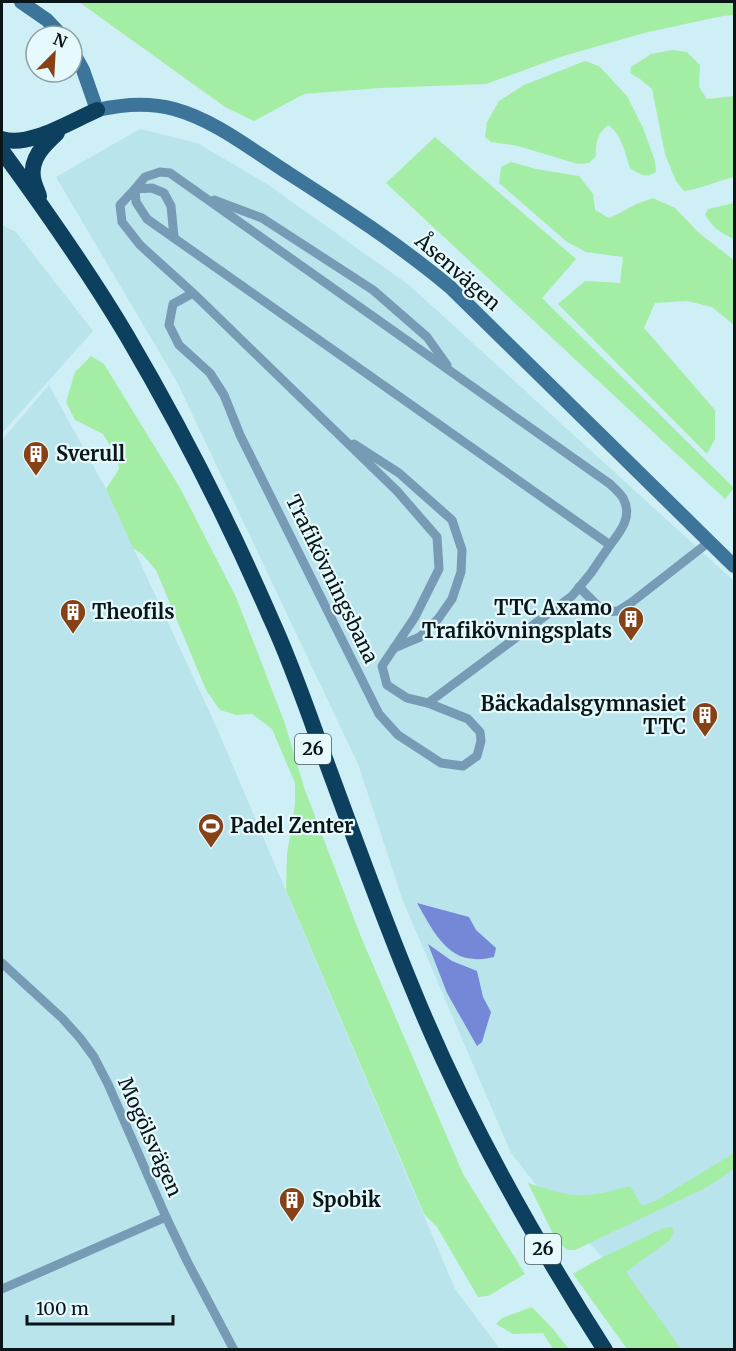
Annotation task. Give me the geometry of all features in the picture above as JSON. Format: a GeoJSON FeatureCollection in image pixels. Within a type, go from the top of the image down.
{"type":"FeatureCollection","features":[{"type":"Feature","properties":{"kind":"highway"},"geometry":{"type":"LineString","coordinates":[[2,139],[17,142],[27,140],[97,110]]}},
{"type":"Feature","properties":{"kind":"highway"},"geometry":{"type":"LineString","coordinates":[[44,209],[33,178],[34,160],[43,146],[67,124]]}},
{"type":"Feature","properties":{"kind":"highway","name":"26"},"geometry":{"type":"LineString","coordinates":[[2,152],[44,209],[125,334],[181,432],[229,526],[272,621],[391,936],[443,1058],[485,1146],[517,1205],[605,1350]]}},
{"type":"Feature","properties":{"kind":"highway","name":"26"},"geometry":{"type":"LineString","coordinates":[[2,165],[118,338],[175,436],[222,529],[266,624],[382,939],[434,1058],[509,1210],[546,1275],[594,1350]]}},
{"type":"Feature","properties":{"kind":"street"},"geometry":{"type":"LineString","coordinates":[[21,2],[51,24]]}},
{"type":"Feature","properties":{"kind":"street"},"geometry":{"type":"LineString","coordinates":[[84,73],[97,110]]}},
{"type":"Feature","properties":{"kind":"street","name":"Åsenvägen"},"geometry":{"type":"LineString","coordinates":[[97,110],[114,106],[152,105],[173,109],[208,122],[386,237],[450,287],[735,566]]}},
{"type":"Feature","properties":{"kind":"street","name":"Trafikövningsbana"},"geometry":{"type":"LineString","coordinates":[[193,293],[173,304],[169,325],[179,345],[210,374],[225,395],[240,435],[379,714],[398,735],[441,763],[463,766],[477,756],[481,741],[480,732],[468,718],[407,698],[387,685],[382,666],[415,617],[439,569],[437,537],[397,491],[193,293],[140,245],[122,222],[120,205],[145,177],[159,172],[170,172],[610,484],[623,498],[628,513],[622,530],[573,596],[428,703]]}},
{"type":"Feature","properties":{"kind":"street"},"geometry":{"type":"LineString","coordinates":[[174,237],[171,206],[164,194],[152,188],[135,189],[136,202],[147,219],[610,545]]}},
{"type":"Feature","properties":{"kind":"street","name":"Trafikövningsbana"},"geometry":{"type":"LineString","coordinates":[[202,195],[262,218],[373,290],[427,337],[452,372]]}},
{"type":"Feature","properties":{"kind":"street","name":"Trafikövningsbana"},"geometry":{"type":"LineString","coordinates":[[336,433],[399,473],[452,520],[462,549],[462,572],[448,606],[420,637],[394,648]]}},
{"type":"Feature","properties":{"kind":"street"},"geometry":{"type":"LineString","coordinates":[[579,587],[604,612],[618,611],[709,542]]}},
{"type":"Feature","properties":{"kind":"street","name":"Mogölsvägen"},"geometry":{"type":"LineString","coordinates":[[2,963],[62,1018],[94,1057],[187,1261],[234,1350]]}},
{"type":"Feature","properties":{"kind":"street"},"geometry":{"type":"LineString","coordinates":[[2,1289],[166,1217]]}},
{"type":"Feature","properties":{"kind":"shaded area"},"geometry":{"type":"Polygon","coordinates":[[[140,129],[197,143],[267,184],[409,285],[734,581],[734,1349],[672,1349],[608,1263],[537,1186],[511,1153],[403,901],[358,764],[177,382],[56,177],[140,129]]]}},
{"type":"Feature","properties":{"kind":"shaded area"},"geometry":{"type":"Polygon","coordinates":[[[2,225],[16,232],[93,331],[2,433],[2,225]]]}},
{"type":"Feature","properties":{"kind":"shaded area"},"geometry":{"type":"Polygon","coordinates":[[[49,385],[106,489],[216,726],[455,1289],[500,1349],[2,1350],[2,440],[49,385]]]}},
{"type":"Feature","properties":{"kind":"green space"},"geometry":{"type":"Polygon","coordinates":[[[79,2],[734,2],[734,15],[648,32],[563,56],[486,84],[380,88],[304,94],[254,121],[225,107],[79,2]]]}},
{"type":"Feature","properties":{"kind":"green space"},"geometry":{"type":"Polygon","coordinates":[[[672,50],[687,52],[700,65],[699,87],[707,99],[734,96],[734,177],[684,191],[676,181],[665,154],[652,89],[630,73],[631,67],[651,54],[672,50]]]}},
{"type":"Feature","properties":{"kind":"green space"},"geometry":{"type":"Polygon","coordinates":[[[585,61],[599,66],[627,96],[643,128],[655,161],[656,172],[646,175],[630,168],[620,139],[608,125],[600,135],[596,156],[589,163],[578,164],[518,146],[491,142],[485,137],[487,122],[499,101],[524,85],[585,61]]]}},
{"type":"Feature","properties":{"kind":"green space"},"geometry":{"type":"Polygon","coordinates":[[[435,137],[576,259],[542,298],[734,488],[725,499],[386,183],[435,137]]]}},
{"type":"Feature","properties":{"kind":"green space"},"geometry":{"type":"Polygon","coordinates":[[[511,162],[536,169],[579,176],[593,194],[595,210],[609,218],[653,198],[675,208],[699,233],[734,260],[734,325],[712,307],[687,301],[655,303],[644,328],[715,410],[715,439],[707,454],[558,304],[585,281],[620,283],[623,257],[586,252],[567,242],[499,183],[501,167],[511,162]]]}},
{"type":"Feature","properties":{"kind":"green space"},"geometry":{"type":"Polygon","coordinates":[[[734,203],[734,239],[718,230],[705,215],[708,209],[734,203]]]}},
{"type":"Feature","properties":{"kind":"green space"},"geometry":{"type":"Polygon","coordinates":[[[91,356],[104,364],[180,488],[236,597],[284,721],[305,790],[361,937],[463,1174],[525,1274],[488,1296],[478,1297],[437,1227],[424,1214],[286,890],[287,854],[295,804],[295,783],[272,729],[252,714],[236,715],[220,710],[206,690],[156,570],[142,554],[133,548],[106,489],[119,469],[117,458],[103,434],[75,420],[66,402],[75,372],[91,356]]]}},
{"type":"Feature","properties":{"kind":"green space"},"geometry":{"type":"Polygon","coordinates":[[[734,1153],[734,1169],[707,1187],[575,1250],[567,1250],[555,1238],[528,1183],[572,1195],[598,1194],[630,1186],[642,1206],[657,1200],[734,1153]]]}},
{"type":"Feature","properties":{"kind":"green space"},"geometry":{"type":"Polygon","coordinates":[[[672,1227],[674,1232],[670,1240],[626,1272],[681,1349],[627,1349],[573,1274],[656,1232],[672,1227]]]}},
{"type":"Feature","properties":{"kind":"green space"},"geometry":{"type":"Polygon","coordinates":[[[532,1307],[569,1349],[553,1349],[543,1333],[513,1334],[496,1324],[502,1318],[532,1307]]]}},
{"type":"Feature","properties":{"kind":"water"},"geometry":{"type":"Polygon","coordinates":[[[417,903],[469,917],[476,930],[496,948],[494,957],[477,959],[455,953],[433,930],[417,903]]]}},
{"type":"Feature","properties":{"kind":"water"},"geometry":{"type":"Polygon","coordinates":[[[428,944],[452,961],[477,971],[483,997],[491,1012],[482,1042],[477,1046],[447,993],[428,944]]]}},
{"type":"Feature","properties":{"kind":"place","name":"Sverull"},"geometry":{"type":"Point","coordinates":[36,477]}},
{"type":"Feature","properties":{"kind":"place","name":"Theofils"},"geometry":{"type":"Point","coordinates":[73,635]}},
{"type":"Feature","properties":{"kind":"place","name":"TTC Axamo Trafikövningsplats"},"geometry":{"type":"Point","coordinates":[631,642]}},
{"type":"Feature","properties":{"kind":"place","name":"Bäckadalsgymnasiet TTC"},"geometry":{"type":"Point","coordinates":[705,738]}},
{"type":"Feature","properties":{"kind":"place","name":"Padel Zenter"},"geometry":{"type":"Point","coordinates":[211,849]}},
{"type":"Feature","properties":{"kind":"place","name":"Spobik"},"geometry":{"type":"Point","coordinates":[292,1223]}}]}
